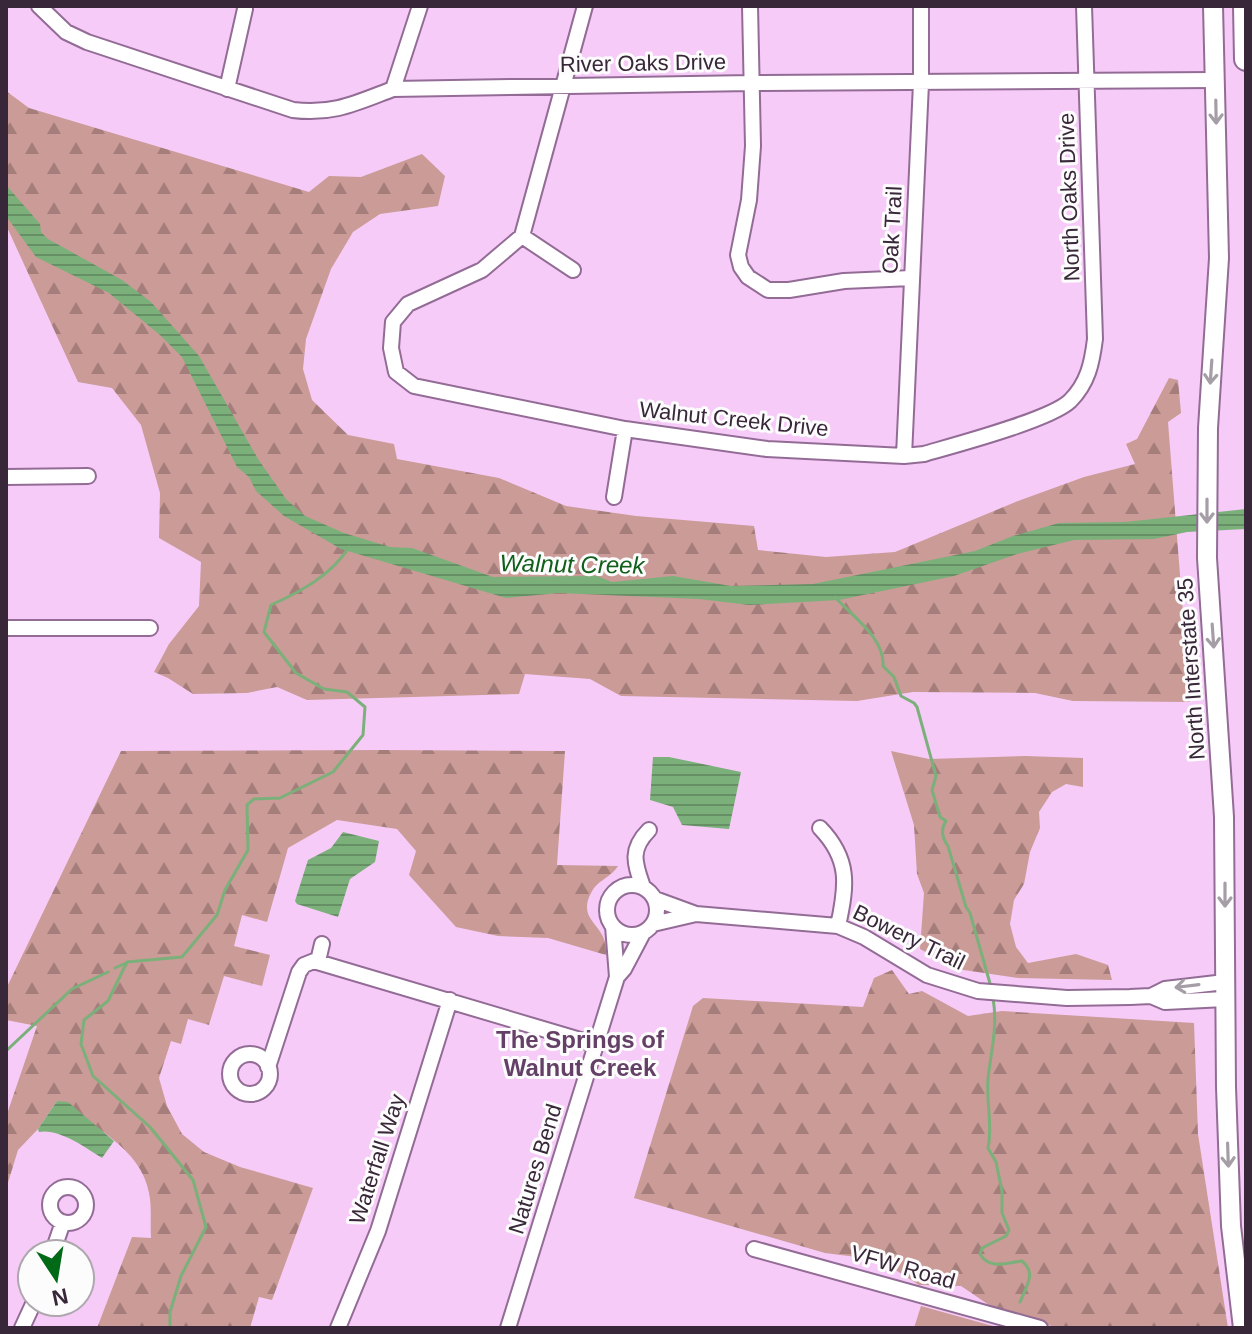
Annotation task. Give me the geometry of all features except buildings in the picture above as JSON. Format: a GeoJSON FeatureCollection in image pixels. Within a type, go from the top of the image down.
{"type":"FeatureCollection","features":[{"type":"Feature","properties":{"kind":"highway"},"geometry":{"type":"LineString","coordinates":[[1245,6],[1246,59]]}},
{"type":"Feature","properties":{"kind":"main road","name":"North Interstate 35"},"geometry":{"type":"LineString","coordinates":[[1213,6],[1219,258],[1207,465],[1207,558],[1224,817],[1226,1087],[1231,1226],[1243,1328]]}},
{"type":"Feature","properties":{"kind":"street","name":"River Oaks Drive"},"geometry":{"type":"LineString","coordinates":[[39,6],[66,32],[87,42],[293,110],[318,113],[393,89],[1215,80]]}},
{"type":"Feature","properties":{"kind":"street"},"geometry":{"type":"LineString","coordinates":[[393,89],[420,6]]}},
{"type":"Feature","properties":{"kind":"street"},"geometry":{"type":"LineString","coordinates":[[573,270],[522,236],[585,6]]}},
{"type":"Feature","properties":{"kind":"street"},"geometry":{"type":"LineString","coordinates":[[750,6],[753,146],[749,200],[738,255],[741,267],[748,277],[768,290],[789,290],[844,281],[911,278]]}},
{"type":"Feature","properties":{"kind":"street","name":"Oak Trail"},"geometry":{"type":"LineString","coordinates":[[904,456],[921,83],[921,6]]}},
{"type":"Feature","properties":{"kind":"street","name":"North Oaks Drive"},"geometry":{"type":"LineString","coordinates":[[1083,385],[1092,365],[1095,339],[1084,6]]}},
{"type":"Feature","properties":{"kind":"street"},"geometry":{"type":"LineString","coordinates":[[227,89],[245,9]]}},
{"type":"Feature","properties":{"kind":"street","name":"Walnut Creek Drive"},"geometry":{"type":"LineString","coordinates":[[522,236],[482,270],[408,304],[393,322],[391,348],[396,372],[414,386],[625,429],[767,449],[904,456],[924,454],[1042,416],[1067,403],[1083,385]]}},
{"type":"Feature","properties":{"kind":"street"},"geometry":{"type":"LineString","coordinates":[[614,497],[625,429]]}},
{"type":"Feature","properties":{"kind":"street"},"geometry":{"type":"LineString","coordinates":[[6,477],[88,476]]}},
{"type":"Feature","properties":{"kind":"street"},"geometry":{"type":"LineString","coordinates":[[6,628],[150,628]]}},
{"type":"Feature","properties":{"kind":"street"},"geometry":{"type":"LineString","coordinates":[[820,828],[836,844],[842,860],[844,891],[838,926]]}},
{"type":"Feature","properties":{"kind":"street"},"geometry":{"type":"LineString","coordinates":[[634,863],[629,866],[607,908],[613,926],[625,934],[648,928],[658,912],[655,899],[643,887],[634,863],[639,844],[649,830]]}},
{"type":"Feature","properties":{"kind":"street"},"geometry":{"type":"LineString","coordinates":[[615,891],[628,885],[643,887]]}},
{"type":"Feature","properties":{"kind":"street","name":"Bowery Trail"},"geometry":{"type":"LineString","coordinates":[[655,899],[696,914],[838,926],[864,937],[927,975],[958,986],[1067,998],[1151,996],[1165,989],[1225,990]]}},
{"type":"Feature","properties":{"kind":"street","name":"Bowery Trail"},"geometry":{"type":"LineString","coordinates":[[648,928],[696,914]]}},
{"type":"Feature","properties":{"kind":"street","name":"Natures Bend"},"geometry":{"type":"LineString","coordinates":[[508,1328],[617,977],[613,926]]}},
{"type":"Feature","properties":{"kind":"street","name":"Natures Bend"},"geometry":{"type":"LineString","coordinates":[[617,977],[648,928]]}},
{"type":"Feature","properties":{"kind":"street"},"geometry":{"type":"LineString","coordinates":[[318,961],[322,944]]}},
{"type":"Feature","properties":{"kind":"street"},"geometry":{"type":"LineString","coordinates":[[268,1067],[299,972],[309,962],[318,961],[597,1045]]}},
{"type":"Feature","properties":{"kind":"street","name":"Waterfall Way"},"geometry":{"type":"LineString","coordinates":[[338,1328],[378,1231],[450,1000]]}},
{"type":"Feature","properties":{"kind":"street"},"geometry":{"type":"LineString","coordinates":[[58,1238],[63,1222]]}},
{"type":"Feature","properties":{"kind":"street","name":"VFW Road"},"geometry":{"type":"LineString","coordinates":[[754,1249],[1040,1328]]}},
{"type":"Feature","properties":{"kind":"green space"},"geometry":{"type":"Polygon","coordinates":[[[6,91],[29,108],[309,192],[329,176],[361,177],[422,154],[445,176],[438,206],[380,214],[353,232],[331,269],[306,339],[303,369],[312,400],[348,435],[394,444],[397,459],[499,478],[566,506],[636,516],[754,526],[758,550],[826,557],[895,552],[1018,501],[1084,477],[1135,464],[1126,444],[1137,439],[1169,378],[1178,380],[1181,413],[1168,422],[1190,702],[1073,701],[1035,693],[913,692],[857,701],[621,696],[590,679],[525,674],[519,694],[307,700],[277,687],[247,693],[193,694],[154,672],[169,644],[199,606],[201,562],[159,538],[160,493],[141,425],[112,388],[78,382],[6,225],[6,91]]]}},
{"type":"Feature","properties":{"kind":"green space"},"geometry":{"type":"Polygon","coordinates":[[[121,751],[565,751],[557,865],[618,866],[594,888],[587,906],[590,918],[605,942],[606,955],[548,938],[498,936],[456,927],[409,875],[416,851],[397,829],[337,820],[288,848],[267,922],[242,915],[234,946],[270,955],[262,986],[224,976],[209,1025],[188,1019],[181,1044],[171,1041],[159,1078],[167,1106],[182,1134],[204,1152],[240,1167],[313,1188],[272,1300],[259,1297],[250,1328],[97,1328],[132,1237],[151,1238],[149,1193],[144,1177],[125,1150],[57,1101],[38,1129],[18,1150],[6,1189],[6,1117],[37,1026],[6,1020],[6,989],[121,751]]]}},
{"type":"Feature","properties":{"kind":"green space"},"geometry":{"type":"Polygon","coordinates":[[[891,751],[929,759],[1083,758],[1083,787],[1066,784],[1052,792],[1039,812],[1040,828],[1030,852],[1024,884],[1014,900],[1010,924],[1016,947],[1028,963],[1076,954],[1108,965],[1112,980],[1018,978],[957,969],[920,949],[924,893],[917,874],[914,825],[891,751]]]}},
{"type":"Feature","properties":{"kind":"green space"},"geometry":{"type":"Polygon","coordinates":[[[892,970],[909,994],[922,991],[968,1016],[1002,1011],[1194,1023],[1198,1134],[1228,1328],[1058,1328],[992,1307],[961,1286],[919,1285],[880,1260],[825,1253],[634,1198],[693,1006],[703,998],[863,1007],[874,978],[892,970]]]}},
{"type":"Feature","properties":{"kind":"green space"},"geometry":{"type":"Polygon","coordinates":[[[921,1306],[1000,1328],[914,1328],[921,1306]]]}},
{"type":"Feature","properties":{"kind":"shaded area"},"geometry":{"type":"Polygon","coordinates":[[[6,185],[40,224],[41,232],[48,239],[122,280],[151,302],[199,356],[258,459],[286,499],[305,516],[344,533],[390,547],[412,548],[493,577],[597,576],[612,582],[673,576],[731,586],[813,584],[975,551],[1059,523],[1125,522],[1246,509],[1246,529],[1187,532],[1154,539],[1074,540],[1017,554],[954,576],[839,600],[749,605],[699,599],[559,593],[506,598],[341,549],[284,516],[256,491],[249,477],[237,467],[182,357],[109,293],[36,257],[6,216],[6,185]]]}},
{"type":"Feature","properties":{"kind":"shaded area"},"geometry":{"type":"Polygon","coordinates":[[[653,757],[669,757],[741,772],[729,829],[682,825],[673,807],[650,800],[653,757]]]}},
{"type":"Feature","properties":{"kind":"shaded area"},"geometry":{"type":"Polygon","coordinates":[[[343,832],[379,841],[375,862],[350,879],[338,917],[297,904],[295,901],[308,860],[331,848],[343,832]]]}},
{"type":"Feature","properties":{"kind":"shaded area"},"geometry":{"type":"Polygon","coordinates":[[[57,1101],[68,1102],[114,1141],[102,1158],[63,1136],[39,1132],[57,1101]]]}},
{"type":"Feature","properties":{"kind":"waterway"},"geometry":{"type":"LineString","coordinates":[[170,1328],[170,1312],[181,1276],[206,1227],[193,1180],[150,1127],[93,1076],[81,1044],[84,1020],[108,1001],[127,962],[182,957],[217,915],[225,890],[248,850],[247,805],[254,799],[280,798],[333,772],[363,735],[365,707],[347,692],[324,689],[296,673],[264,632],[271,605],[324,574],[349,547]]}},
{"type":"Feature","properties":{"kind":"waterway"},"geometry":{"type":"LineString","coordinates":[[835,597],[873,637],[879,646],[883,666],[894,677],[901,696],[917,707],[936,776],[932,790],[940,817],[946,821],[943,837],[970,913],[991,987]]}},
{"type":"Feature","properties":{"kind":"waterway"},"geometry":{"type":"LineString","coordinates":[[115,968],[126,963]]}},
{"type":"Feature","properties":{"kind":"waterway"},"geometry":{"type":"LineString","coordinates":[[6,1051],[72,989],[108,972]]}},
{"type":"Feature","properties":{"kind":"waterway"},"geometry":{"type":"LineString","coordinates":[[993,998],[995,1019],[988,1079],[988,1148],[996,1162],[1002,1191],[1002,1213],[1009,1230],[1006,1236],[982,1248],[980,1254],[993,1264],[1022,1261],[1030,1275],[1020,1302]]}},
{"type":"Feature","properties":{"kind":"district","name":"The Springs of Walnut Creek"},"geometry":{"type":"Point","coordinates":[580,1053]}},
{"type":"Feature","properties":{"kind":"water label","name":"Walnut Creek"},"geometry":{"type":"Point","coordinates":[572,564]}}]}
